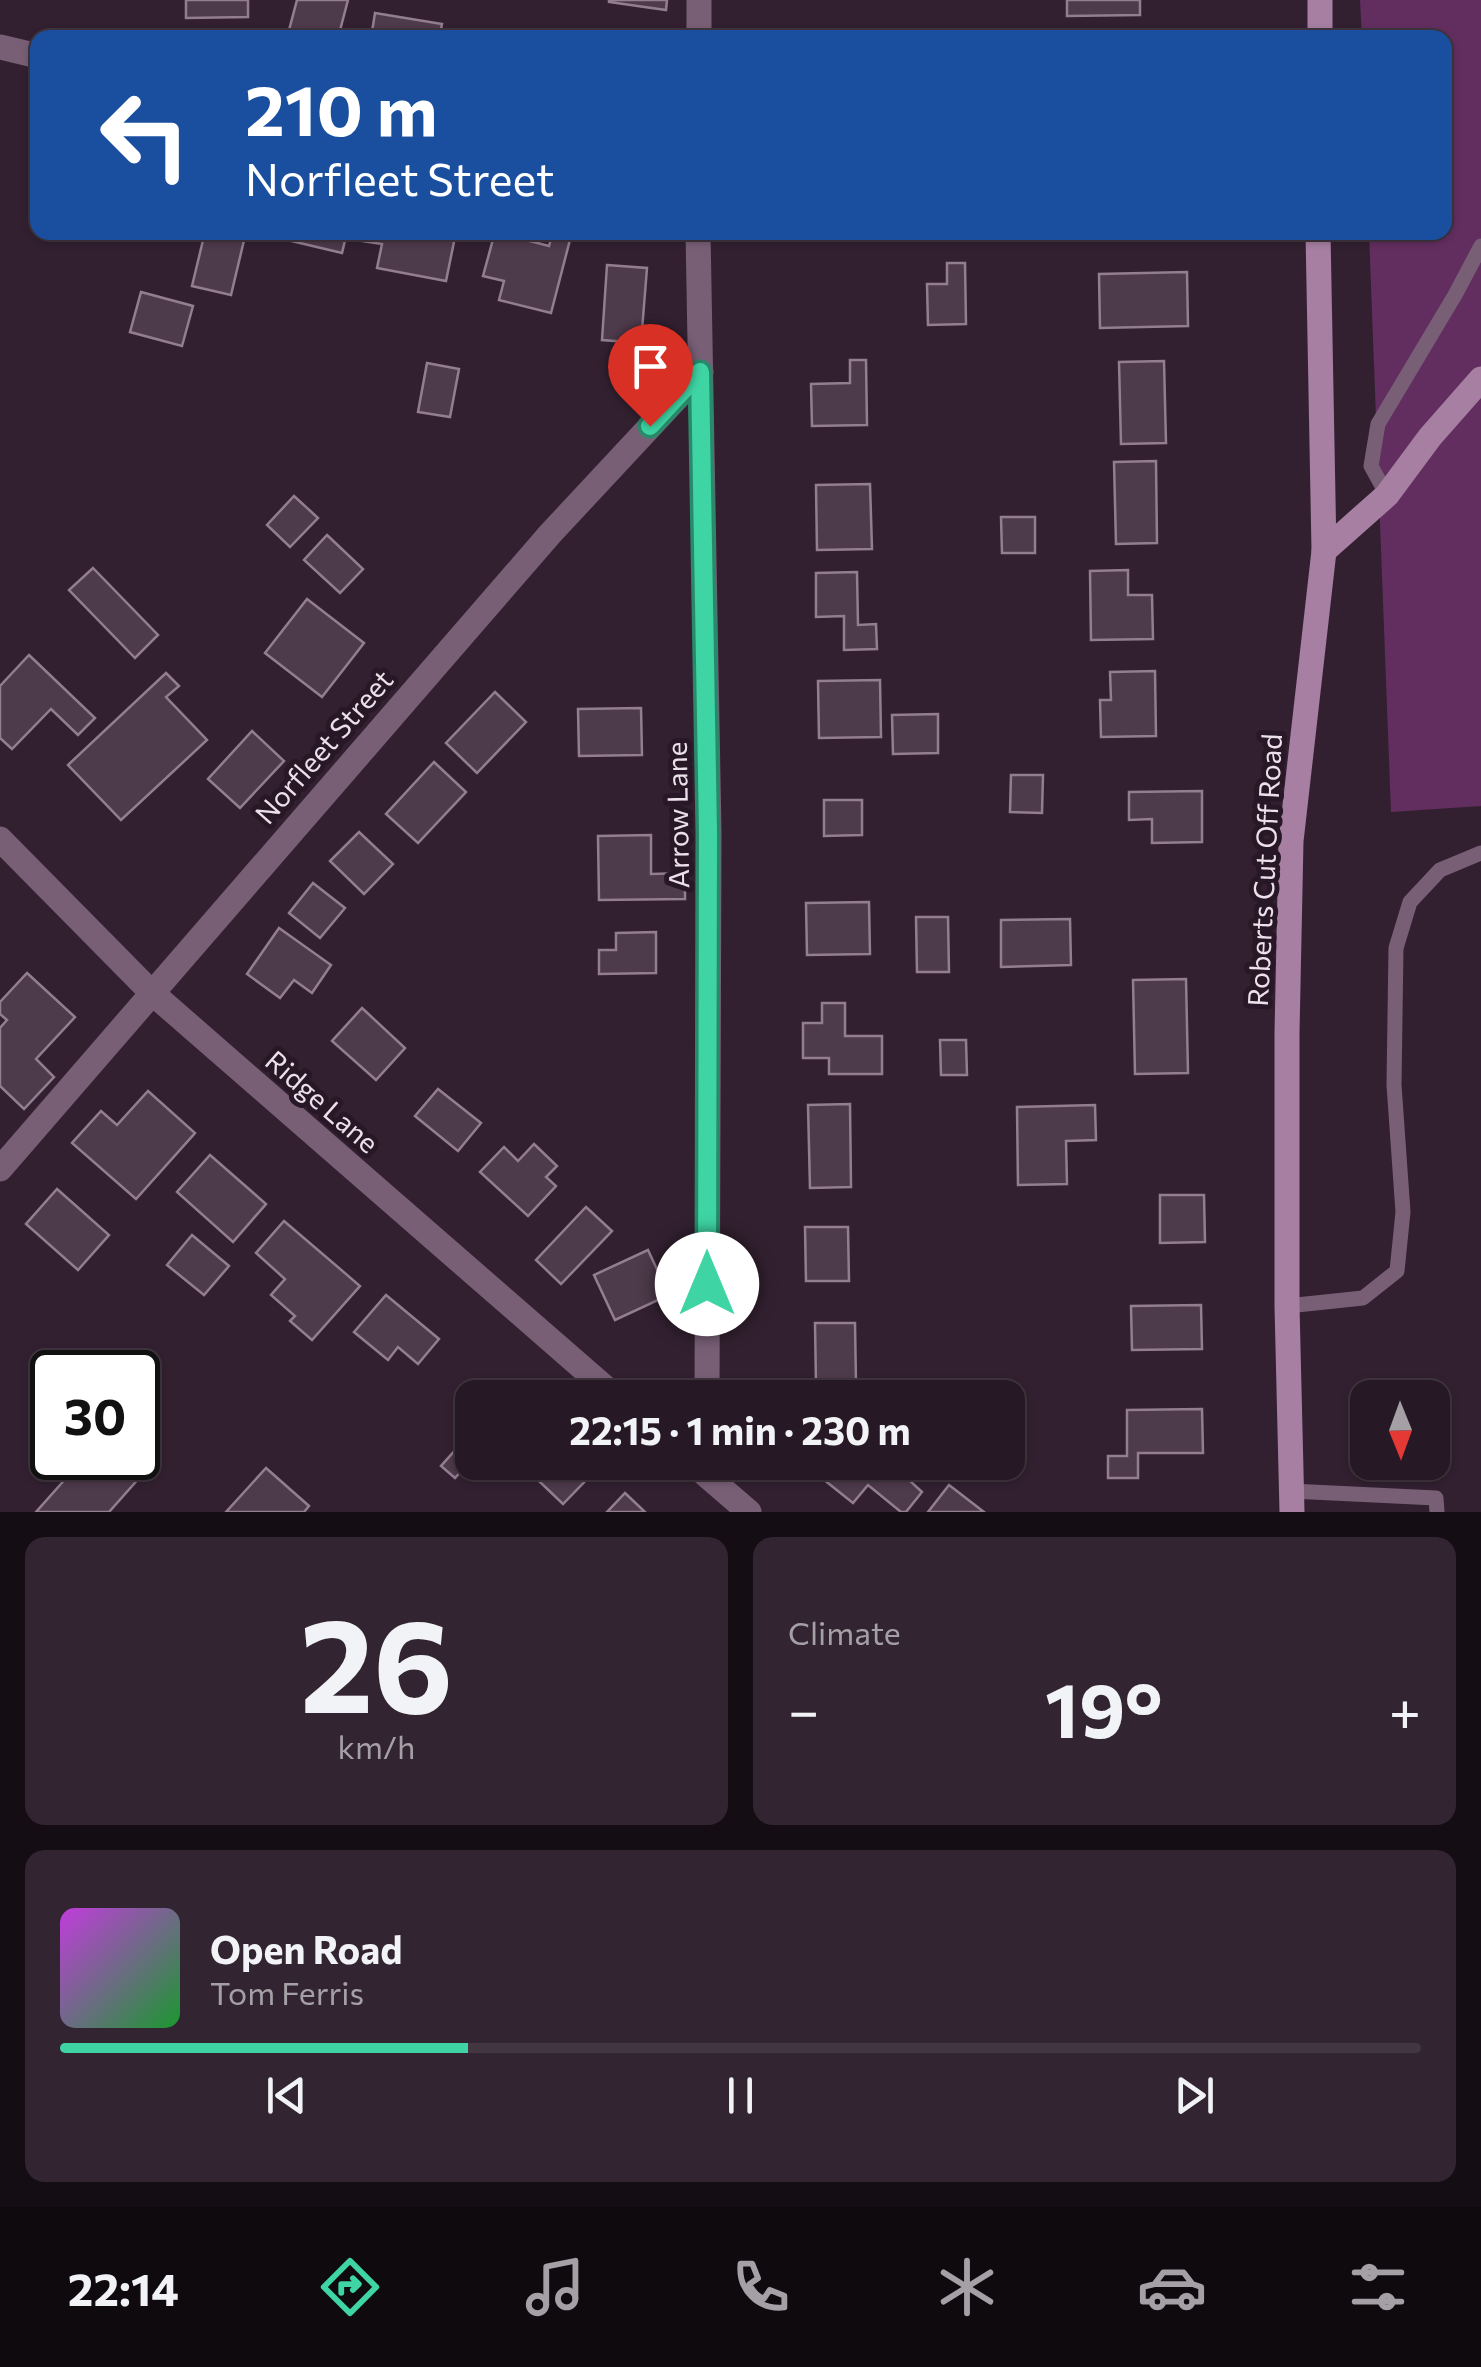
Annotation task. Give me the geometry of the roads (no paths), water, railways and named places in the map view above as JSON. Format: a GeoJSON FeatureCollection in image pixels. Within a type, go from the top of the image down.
{"type":"FeatureCollection","features":[{"type":"Feature","properties":{"kind":"street"},"geometry":{"type":"LineString","coordinates":[[699,0],[699,30]]}},
{"type":"Feature","properties":{"kind":"street"},"geometry":{"type":"LineString","coordinates":[[1320,0],[1320,30]]}},
{"type":"Feature","properties":{"kind":"street"},"geometry":{"type":"LineString","coordinates":[[0,47],[30,54]]}},
{"type":"Feature","properties":{"kind":"street","name":"Arrow Lane"},"geometry":{"type":"LineString","coordinates":[[698,240],[708,833],[707,1380]]}},
{"type":"Feature","properties":{"kind":"street","name":"Roberts Cut Off Road"},"geometry":{"type":"LineString","coordinates":[[1292,1501],[1286,1306],[1287,1033],[1291,856],[1324,552],[1318,240]]}},
{"type":"Feature","properties":{"kind":"street","name":"Norfleet Street"},"geometry":{"type":"LineString","coordinates":[[0,1169],[550,534],[700,372]]}},
{"type":"Feature","properties":{"kind":"street"},"geometry":{"type":"LineString","coordinates":[[1324,552],[1387,495],[1430,437],[1481,379]]}},
{"type":"Feature","properties":{"kind":"street","name":"Ridge Lane"},"geometry":{"type":"LineString","coordinates":[[0,839],[151,992],[595,1380]]}},
{"type":"Feature","properties":{"kind":"street"},"geometry":{"type":"LineString","coordinates":[[715,1480],[749,1512]]}},
{"type":"Feature","properties":{"kind":"lane"},"geometry":{"type":"LineString","coordinates":[[1387,495],[1371,466],[1378,424],[1481,246]]}},
{"type":"Feature","properties":{"kind":"lane"},"geometry":{"type":"LineString","coordinates":[[1286,1306],[1363,1298],[1397,1271],[1403,1212],[1394,1085],[1396,948],[1410,902],[1440,870],[1481,853]]}},
{"type":"Feature","properties":{"kind":"lane"},"geometry":{"type":"LineString","coordinates":[[1292,1501],[1436,1498],[1437,1512]]}}]}
